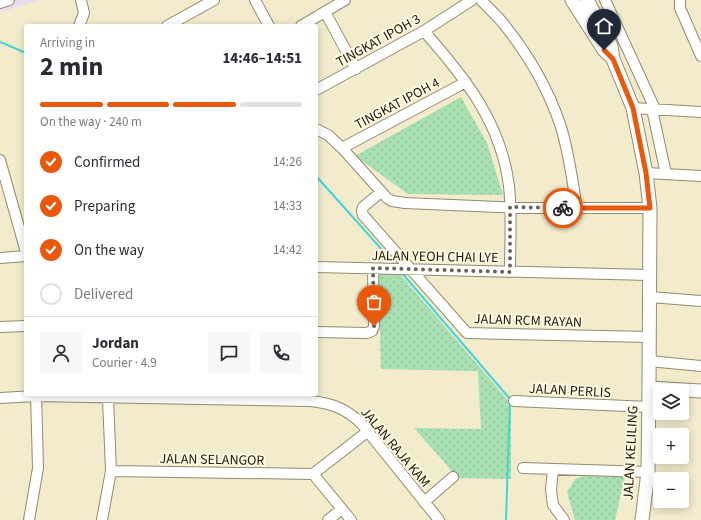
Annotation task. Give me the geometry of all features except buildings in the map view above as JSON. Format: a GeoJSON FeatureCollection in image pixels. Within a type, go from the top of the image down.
{"type":"FeatureCollection","features":[{"type":"Feature","properties":{"kind":"main road"},"geometry":{"type":"LineString","coordinates":[[572,0],[599,41],[613,59]]}},
{"type":"Feature","properties":{"kind":"main road"},"geometry":{"type":"LineString","coordinates":[[579,0],[593,20],[599,41]]}},
{"type":"Feature","properties":{"kind":"main road"},"geometry":{"type":"LineString","coordinates":[[587,0],[611,46],[613,59]]}},
{"type":"Feature","properties":{"kind":"main road"},"geometry":{"type":"LineString","coordinates":[[592,0],[595,14]]}},
{"type":"Feature","properties":{"kind":"main road","name":"JALAN KELILING"},"geometry":{"type":"LineString","coordinates":[[613,59],[633,108],[646,173],[650,208],[648,472],[642,520]]}},
{"type":"Feature","properties":{"kind":"main road"},"geometry":{"type":"LineString","coordinates":[[649,384],[701,384]]}},
{"type":"Feature","properties":{"kind":"main road"},"geometry":{"type":"LineString","coordinates":[[649,384],[701,391]]}},
{"type":"Feature","properties":{"kind":"street"},"geometry":{"type":"LineString","coordinates":[[0,3],[8,0]]}},
{"type":"Feature","properties":{"kind":"street"},"geometry":{"type":"LineString","coordinates":[[80,24],[84,13],[81,0]]}},
{"type":"Feature","properties":{"kind":"street"},"geometry":{"type":"LineString","coordinates":[[171,24],[214,0]]}},
{"type":"Feature","properties":{"kind":"street"},"geometry":{"type":"LineString","coordinates":[[255,0],[268,24]]}},
{"type":"Feature","properties":{"kind":"street"},"geometry":{"type":"LineString","coordinates":[[304,24],[345,0]]}},
{"type":"Feature","properties":{"kind":"street","name":"TINGKAT IPOH 3"},"geometry":{"type":"LineString","coordinates":[[318,89],[424,31],[472,0]]}},
{"type":"Feature","properties":{"kind":"street"},"geometry":{"type":"LineString","coordinates":[[481,0],[506,26],[526,54],[548,94],[560,124],[566,147],[577,208]]}},
{"type":"Feature","properties":{"kind":"street"},"geometry":{"type":"LineString","coordinates":[[605,0],[653,109],[666,174]]}},
{"type":"Feature","properties":{"kind":"street"},"geometry":{"type":"LineString","coordinates":[[680,0],[680,8],[700,51]]}},
{"type":"Feature","properties":{"kind":"street"},"geometry":{"type":"LineString","coordinates":[[325,12],[356,69]]}},
{"type":"Feature","properties":{"kind":"street"},"geometry":{"type":"LineString","coordinates":[[424,31],[466,82],[484,108],[502,153],[509,186],[510,272]]}},
{"type":"Feature","properties":{"kind":"street","name":"TINGKAT IPOH 4"},"geometry":{"type":"LineString","coordinates":[[342,148],[466,82]]}},
{"type":"Feature","properties":{"kind":"street"},"geometry":{"type":"LineString","coordinates":[[633,108],[701,112]]}},
{"type":"Feature","properties":{"kind":"street"},"geometry":{"type":"LineString","coordinates":[[318,130],[328,135],[342,148],[381,192],[392,201],[405,203],[510,207],[650,208]]}},
{"type":"Feature","properties":{"kind":"street"},"geometry":{"type":"LineString","coordinates":[[0,160],[4,188],[24,246]]}},
{"type":"Feature","properties":{"kind":"street"},"geometry":{"type":"LineString","coordinates":[[646,173],[701,176]]}},
{"type":"Feature","properties":{"kind":"street","name":"JALAN RCM RAYAN"},"geometry":{"type":"LineString","coordinates":[[381,192],[364,208],[362,213],[466,332],[650,337]]}},
{"type":"Feature","properties":{"kind":"street"},"geometry":{"type":"LineString","coordinates":[[0,258],[24,256]]}},
{"type":"Feature","properties":{"kind":"street","name":"JALAN YEOH CHAI LYE"},"geometry":{"type":"LineString","coordinates":[[318,267],[650,275]]}},
{"type":"Feature","properties":{"kind":"street"},"geometry":{"type":"LineString","coordinates":[[318,332],[367,333],[372,331],[374,326],[373,268]]}},
{"type":"Feature","properties":{"kind":"street"},"geometry":{"type":"LineString","coordinates":[[650,297],[701,301]]}},
{"type":"Feature","properties":{"kind":"street"},"geometry":{"type":"LineString","coordinates":[[0,327],[24,326]]}},
{"type":"Feature","properties":{"kind":"street"},"geometry":{"type":"LineString","coordinates":[[649,361],[701,366]]}},
{"type":"Feature","properties":{"kind":"street","name":"JALAN RAJA KAM"},"geometry":{"type":"LineString","coordinates":[[0,398],[24,396]]}},
{"type":"Feature","properties":{"kind":"street"},"geometry":{"type":"LineString","coordinates":[[29,520],[38,468],[36,396]]}},
{"type":"Feature","properties":{"kind":"street","name":"JALAN RAJA KAM"},"geometry":{"type":"LineString","coordinates":[[60,396],[325,402],[351,414],[361,423],[439,520]]}},
{"type":"Feature","properties":{"kind":"street"},"geometry":{"type":"LineString","coordinates":[[102,520],[111,471],[108,398]]}},
{"type":"Feature","properties":{"kind":"street","name":"JALAN PERLIS"},"geometry":{"type":"LineString","coordinates":[[514,401],[648,408]]}},
{"type":"Feature","properties":{"kind":"street"},"geometry":{"type":"LineString","coordinates":[[351,520],[313,474],[367,432]]}},
{"type":"Feature","properties":{"kind":"street"},"geometry":{"type":"LineString","coordinates":[[523,468],[648,472]]}},
{"type":"Feature","properties":{"kind":"street"},"geometry":{"type":"LineString","coordinates":[[553,469],[551,490],[553,505],[564,520]]}},
{"type":"Feature","properties":{"kind":"street","name":"JALAN SELANGOR"},"geometry":{"type":"LineString","coordinates":[[111,471],[313,474]]}},
{"type":"Feature","properties":{"kind":"street"},"geometry":{"type":"LineString","coordinates":[[424,502],[453,477]]}},
{"type":"Feature","properties":{"kind":"street"},"geometry":{"type":"LineString","coordinates":[[328,520],[342,509]]}},
{"type":"Feature","properties":{"kind":"shaded area"},"geometry":{"type":"Polygon","coordinates":[[[0,0],[41,0],[0,12],[0,0]]]}},
{"type":"Feature","properties":{"kind":"green space"},"geometry":{"type":"Polygon","coordinates":[[[461,97],[487,143],[503,195],[408,194],[355,156],[461,97]]]}},
{"type":"Feature","properties":{"kind":"green space"},"geometry":{"type":"Polygon","coordinates":[[[378,273],[400,274],[511,404],[511,479],[458,478],[414,428],[481,429],[478,371],[381,369],[378,273]]]}},
{"type":"Feature","properties":{"kind":"green space"},"geometry":{"type":"Polygon","coordinates":[[[602,472],[625,476],[615,520],[575,520],[567,492],[576,478],[602,472]]]}},
{"type":"Feature","properties":{"kind":"waterway"},"geometry":{"type":"LineString","coordinates":[[0,42],[24,52]]}},
{"type":"Feature","properties":{"kind":"waterway"},"geometry":{"type":"LineString","coordinates":[[318,178],[393,262]]}},
{"type":"Feature","properties":{"kind":"waterway"},"geometry":{"type":"LineString","coordinates":[[402,273],[510,399],[506,520]]}},
{"type":"Feature","properties":{"kind":"way so far"},"geometry":{"type":"LineString","coordinates":[[374,326],[373,268],[510,272],[510,207],[563,208]]}},
{"type":"Feature","properties":{"kind":"route"},"geometry":{"type":"LineString","coordinates":[[563,208],[650,208],[646,173],[633,108],[613,59],[604,50]]}}]}
